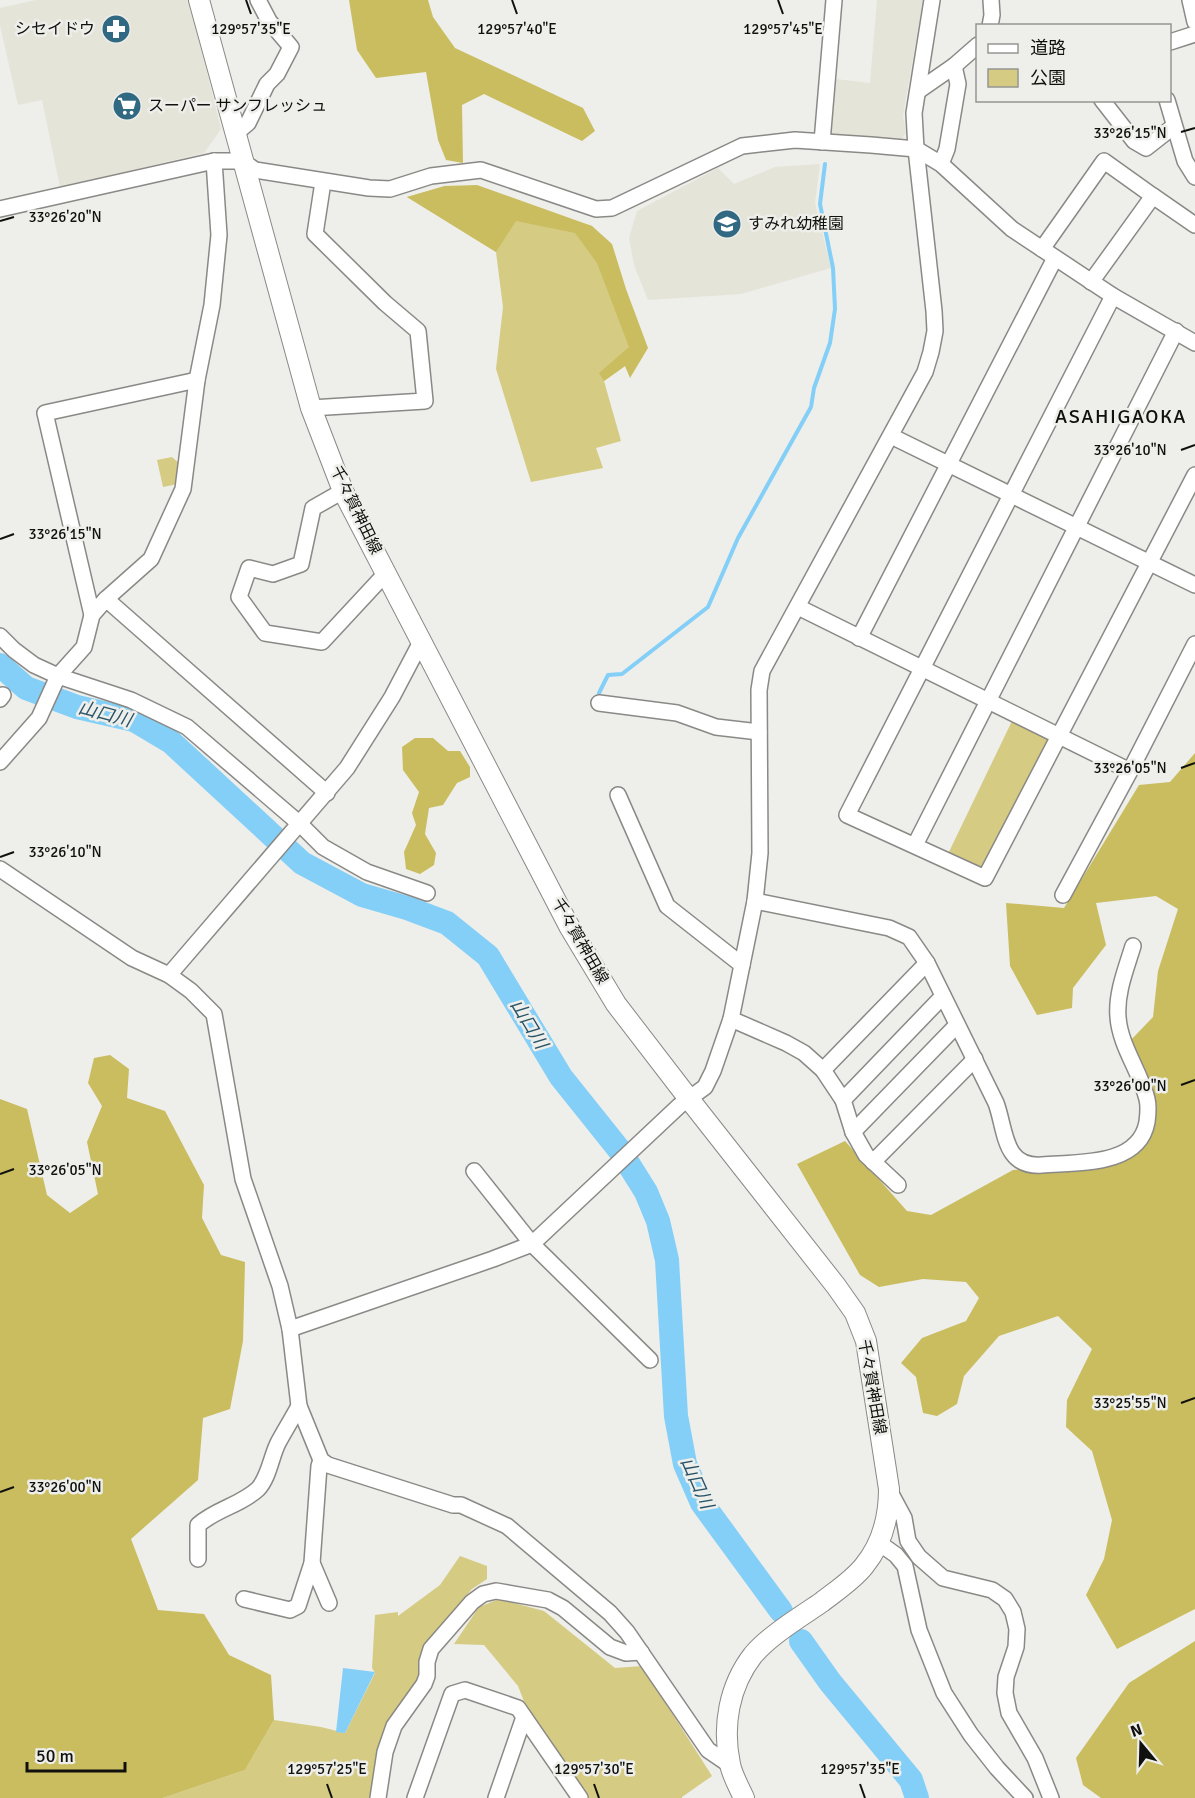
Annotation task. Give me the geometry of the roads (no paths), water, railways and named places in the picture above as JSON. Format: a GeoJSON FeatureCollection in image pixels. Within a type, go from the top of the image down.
{"type":"FeatureCollection","features":[{"type":"Feature","properties":{"kind":"main road","name":"千々賀神田線"},"geometry":{"type":"LineString","coordinates":[[200,0],[311,408],[343,491],[569,926],[616,1004],[837,1286],[855,1313],[866,1341],[889,1489],[889,1506],[885,1525],[879,1544],[864,1567],[841,1588],[776,1635],[754,1654],[739,1678],[729,1703],[726,1734],[730,1765],[744,1798]]}},
{"type":"Feature","properties":{"kind":"street"},"geometry":{"type":"LineString","coordinates":[[235,134],[248,123],[267,84],[277,74],[291,47],[268,21],[258,0]]}},
{"type":"Feature","properties":{"kind":"street"},"geometry":{"type":"LineString","coordinates":[[822,142],[834,0]]}},
{"type":"Feature","properties":{"kind":"street"},"geometry":{"type":"LineString","coordinates":[[290,1329],[532,1244],[679,1106],[705,1087],[713,1071],[731,1019],[755,901],[760,853],[759,690],[762,671],[925,372],[935,332],[914,113],[932,0]]}},
{"type":"Feature","properties":{"kind":"street"},"geometry":{"type":"LineString","coordinates":[[990,24],[991,0]]}},
{"type":"Feature","properties":{"kind":"street"},"geometry":{"type":"LineString","coordinates":[[1190,0],[1195,22]]}},
{"type":"Feature","properties":{"kind":"street"},"geometry":{"type":"LineString","coordinates":[[1171,42],[1195,34]]}},
{"type":"Feature","properties":{"kind":"street"},"geometry":{"type":"LineString","coordinates":[[918,91],[954,66],[976,47]]}},
{"type":"Feature","properties":{"kind":"street"},"geometry":{"type":"LineString","coordinates":[[941,164],[947,149],[958,84],[954,66]]}},
{"type":"Feature","properties":{"kind":"street"},"geometry":{"type":"LineString","coordinates":[[1104,102],[1134,141],[1146,148],[1174,126]]}},
{"type":"Feature","properties":{"kind":"street"},"geometry":{"type":"LineString","coordinates":[[1168,102],[1185,161],[1195,177]]}},
{"type":"Feature","properties":{"kind":"street"},"geometry":{"type":"LineString","coordinates":[[0,209],[214,161],[242,161],[255,170],[322,182],[390,189],[431,176],[481,170],[596,209],[612,208],[742,146],[795,140],[916,149],[941,164],[1012,229],[1113,296],[1195,343]]}},
{"type":"Feature","properties":{"kind":"street"},"geometry":{"type":"LineString","coordinates":[[92,615],[106,599],[151,560],[183,489],[197,380],[212,304],[219,235],[214,161]]}},
{"type":"Feature","properties":{"kind":"street"},"geometry":{"type":"LineString","coordinates":[[859,638],[948,465],[1048,253],[1104,161],[1195,225]]}},
{"type":"Feature","properties":{"kind":"street"},"geometry":{"type":"LineString","coordinates":[[311,408],[425,401],[418,330],[385,303],[315,234],[322,182]]}},
{"type":"Feature","properties":{"kind":"street"},"geometry":{"type":"LineString","coordinates":[[1091,282],[1153,196]]}},
{"type":"Feature","properties":{"kind":"street"},"geometry":{"type":"LineString","coordinates":[[1113,296],[847,815],[985,878],[1195,475]]}},
{"type":"Feature","properties":{"kind":"street"},"geometry":{"type":"LineString","coordinates":[[915,845],[1078,528],[1176,331]]}},
{"type":"Feature","properties":{"kind":"street"},"geometry":{"type":"LineString","coordinates":[[0,762],[39,718],[58,676],[84,647],[92,615],[45,413],[197,380]]}},
{"type":"Feature","properties":{"kind":"street"},"geometry":{"type":"LineString","coordinates":[[891,436],[1195,585]]}},
{"type":"Feature","properties":{"kind":"street"},"geometry":{"type":"LineString","coordinates":[[343,491],[313,508],[300,564],[273,574],[249,568],[239,597],[265,633],[322,642],[387,572]]}},
{"type":"Feature","properties":{"kind":"street"},"geometry":{"type":"LineString","coordinates":[[106,599],[327,793]]}},
{"type":"Feature","properties":{"kind":"street"},"geometry":{"type":"LineString","coordinates":[[798,608],[1130,771]]}},
{"type":"Feature","properties":{"kind":"street"},"geometry":{"type":"LineString","coordinates":[[0,636],[34,665],[58,676],[131,700],[187,727],[300,824],[323,847],[367,872],[427,893]]}},
{"type":"Feature","properties":{"kind":"street"},"geometry":{"type":"LineString","coordinates":[[169,975],[347,768],[392,697],[422,640]]}},
{"type":"Feature","properties":{"kind":"street"},"geometry":{"type":"LineString","coordinates":[[1063,895],[1195,644]]}},
{"type":"Feature","properties":{"kind":"street"},"geometry":{"type":"LineString","coordinates":[[599,703],[677,713],[716,727],[759,732]]}},
{"type":"Feature","properties":{"kind":"street"},"geometry":{"type":"LineString","coordinates":[[618,795],[667,906],[742,965]]}},
{"type":"Feature","properties":{"kind":"street"},"geometry":{"type":"LineString","coordinates":[[0,869],[132,958],[169,975],[192,991],[214,1014],[243,1179],[280,1286],[290,1329],[299,1406],[321,1460],[328,1465],[453,1505],[461,1505],[507,1526],[610,1613],[627,1632],[708,1750],[730,1765]]}},
{"type":"Feature","properties":{"kind":"street"},"geometry":{"type":"LineString","coordinates":[[755,901],[889,928],[909,937],[927,963],[975,1059],[999,1111],[1010,1151],[1018,1160],[1030,1166],[1099,1160],[1119,1155],[1135,1146],[1145,1132],[1149,1111],[1147,1099],[1124,1043],[1118,1020],[1117,1000],[1133,946]]}},
{"type":"Feature","properties":{"kind":"street"},"geometry":{"type":"LineString","coordinates":[[823,1070],[927,963]]}},
{"type":"Feature","properties":{"kind":"street"},"geometry":{"type":"LineString","coordinates":[[843,1100],[943,996]]}},
{"type":"Feature","properties":{"kind":"street"},"geometry":{"type":"LineString","coordinates":[[731,1019],[786,1043],[804,1053],[823,1070],[843,1100],[853,1132],[866,1155],[898,1185]]}},
{"type":"Feature","properties":{"kind":"street"},"geometry":{"type":"LineString","coordinates":[[853,1132],[957,1025]]}},
{"type":"Feature","properties":{"kind":"street"},"geometry":{"type":"LineString","coordinates":[[873,1162],[975,1059]]}},
{"type":"Feature","properties":{"kind":"street"},"geometry":{"type":"LineString","coordinates":[[474,1171],[532,1244],[650,1360]]}},
{"type":"Feature","properties":{"kind":"street"},"geometry":{"type":"LineString","coordinates":[[198,1559],[198,1525],[206,1518],[257,1489],[299,1406]]}},
{"type":"Feature","properties":{"kind":"street"},"geometry":{"type":"LineString","coordinates":[[244,1599],[290,1610],[298,1606],[312,1563],[321,1460]]}},
{"type":"Feature","properties":{"kind":"street"},"geometry":{"type":"LineString","coordinates":[[889,1489],[904,1518],[908,1541],[919,1557],[943,1578],[992,1590],[1005,1599],[1013,1612],[1017,1629],[1016,1647],[1006,1677],[1005,1693],[1009,1713],[1035,1758],[1051,1798]]}},
{"type":"Feature","properties":{"kind":"street"},"geometry":{"type":"LineString","coordinates":[[879,1544],[896,1555],[905,1566],[919,1630],[944,1693],[971,1736],[996,1768],[1025,1798]]}},
{"type":"Feature","properties":{"kind":"street"},"geometry":{"type":"LineString","coordinates":[[312,1563],[329,1603]]}},
{"type":"Feature","properties":{"kind":"street"},"geometry":{"type":"LineString","coordinates":[[378,1798],[385,1752],[394,1726],[424,1684],[431,1649],[472,1602],[483,1594],[496,1591],[548,1600],[563,1608],[610,1647],[626,1653],[640,1652]]}},
{"type":"Feature","properties":{"kind":"street"},"geometry":{"type":"LineString","coordinates":[[416,1798],[452,1694],[465,1690],[518,1708],[574,1795]]}},
{"type":"Feature","properties":{"kind":"street"},"geometry":{"type":"LineString","coordinates":[[496,1798],[524,1717]]}},
{"type":"Feature","properties":{"kind":"water"},"geometry":{"type":"Polygon","coordinates":[[[343,1668],[375,1672],[345,1733],[336,1732],[343,1668]]]}},
{"type":"Feature","properties":{"kind":"waterway"},"geometry":{"type":"LineString","coordinates":[[599,693],[608,675],[622,674],[708,607],[738,538],[811,407],[814,388],[830,343],[835,309],[833,268],[820,204],[825,164]]}},
{"type":"Feature","properties":{"kind":"waterway","name":"山口川"},"geometry":{"type":"LineString","coordinates":[[0,665],[26,688],[77,707],[134,720],[171,742],[302,863],[362,895],[447,923],[488,956],[561,1077],[621,1152],[646,1192],[658,1221],[667,1260],[676,1416],[685,1464],[702,1503],[781,1611]]}},
{"type":"Feature","properties":{"kind":"waterway","name":"山口川"},"geometry":{"type":"LineString","coordinates":[[801,1641],[830,1682],[911,1780],[917,1798]]}},
{"type":"Feature","properties":{"kind":"place","name":"シセイドウ"},"geometry":{"type":"Point","coordinates":[116,29]}},
{"type":"Feature","properties":{"kind":"place","name":"スーパー サンフレッシュ"},"geometry":{"type":"Point","coordinates":[127,106]}},
{"type":"Feature","properties":{"kind":"place","name":"すみれ幼稚園"},"geometry":{"type":"Point","coordinates":[727,224]}},
{"type":"Feature","properties":{"kind":"district","name":"ASAHIGAOKA"},"geometry":{"type":"Point","coordinates":[1121,416]}}]}
